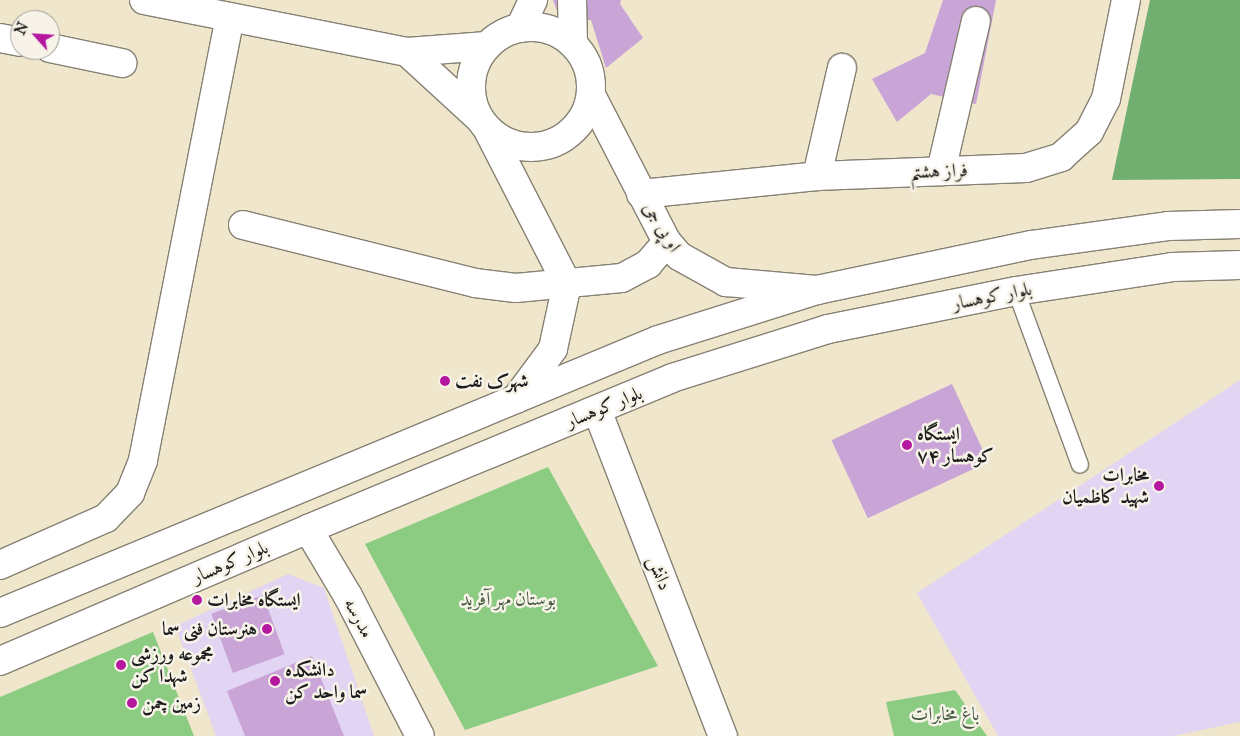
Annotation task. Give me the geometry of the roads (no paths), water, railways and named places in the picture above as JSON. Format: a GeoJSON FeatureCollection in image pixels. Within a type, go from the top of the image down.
{"type":"FeatureCollection","features":[{"type":"Feature","properties":{"kind":"street"},"geometry":{"type":"LineString","coordinates":[[144,0],[407,52],[487,46]]}},
{"type":"Feature","properties":{"kind":"street"},"geometry":{"type":"LineString","coordinates":[[520,28],[533,0]]}},
{"type":"Feature","properties":{"kind":"street"},"geometry":{"type":"LineString","coordinates":[[572,0],[573,43]]}},
{"type":"Feature","properties":{"kind":"street","name":"فراز هشتم"},"geometry":{"type":"LineString","coordinates":[[642,194],[816,176],[1026,168],[1061,157],[1089,132],[1106,99],[1126,0]]}},
{"type":"Feature","properties":{"kind":"street"},"geometry":{"type":"LineString","coordinates":[[0,565],[106,518],[130,493],[143,460],[230,17]]}},
{"type":"Feature","properties":{"kind":"street"},"geometry":{"type":"LineString","coordinates":[[941,171],[976,21]]}},
{"type":"Feature","properties":{"kind":"street"},"geometry":{"type":"LineString","coordinates":[[407,52],[484,124],[505,143],[524,148],[542,148],[560,141],[575,129],[586,113],[591,95],[591,76],[584,58],[573,43],[557,32],[539,27],[520,28],[502,34],[487,46],[476,62],[471,80],[472,99],[484,124],[567,284],[553,349],[516,399]]}},
{"type":"Feature","properties":{"kind":"street"},"geometry":{"type":"LineString","coordinates":[[60,50],[122,63]]}},
{"type":"Feature","properties":{"kind":"street"},"geometry":{"type":"LineString","coordinates":[[816,176],[842,68]]}},
{"type":"Feature","properties":{"kind":"street","name":"او پی جی"},"geometry":{"type":"LineString","coordinates":[[591,95],[667,242],[679,256],[726,282],[817,290]]}},
{"type":"Feature","properties":{"kind":"street"},"geometry":{"type":"LineString","coordinates":[[0,613],[658,340],[817,290],[1031,245],[1168,226],[1240,224]]}},
{"type":"Feature","properties":{"kind":"street"},"geometry":{"type":"LineString","coordinates":[[243,225],[475,283],[516,288],[622,278],[648,264],[667,242]]}},
{"type":"Feature","properties":{"kind":"street","name":"بلوار کوهسار"},"geometry":{"type":"LineString","coordinates":[[0,661],[308,529],[672,378],[828,329],[1016,291],[1172,267],[1240,265]]}},
{"type":"Feature","properties":{"kind":"street","name":"دانش"},"geometry":{"type":"LineString","coordinates":[[597,410],[722,736]]}},
{"type":"Feature","properties":{"kind":"street","name":"مدرسه"},"geometry":{"type":"LineString","coordinates":[[308,529],[348,596],[420,736]]}},
{"type":"Feature","properties":{"kind":"lane"},"geometry":{"type":"LineString","coordinates":[[1016,291],[1080,464]]}},
{"type":"Feature","properties":{"kind":"place","name":"شهرک نفت"},"geometry":{"type":"Point","coordinates":[445,381]}},
{"type":"Feature","properties":{"kind":"place","name":"ایستگاه ۷۴ کوهسار"},"geometry":{"type":"Point","coordinates":[907,445]}},
{"type":"Feature","properties":{"kind":"place","name":"مخابرات شهید کاظمیان"},"geometry":{"type":"Point","coordinates":[1159,486]}},
{"type":"Feature","properties":{"kind":"place","name":"ایستگاه مخابرات"},"geometry":{"type":"Point","coordinates":[197,600]}},
{"type":"Feature","properties":{"kind":"place","name":"هنرستان فنی سما"},"geometry":{"type":"Point","coordinates":[267,629]}},
{"type":"Feature","properties":{"kind":"place","name":"مجموعه ورزشی شهدا کن"},"geometry":{"type":"Point","coordinates":[121,665]}},
{"type":"Feature","properties":{"kind":"place","name":"دانشکده سما واحد کن"},"geometry":{"type":"Point","coordinates":[275,681]}},
{"type":"Feature","properties":{"kind":"place","name":"زمین چمن"},"geometry":{"type":"Point","coordinates":[132,703]}},
{"type":"Feature","properties":{"kind":"park label","name":"بوستان مهر آفرید"},"geometry":{"type":"Point","coordinates":[508,599]}},
{"type":"Feature","properties":{"kind":"park label","name":"باغ مخابرات"},"geometry":{"type":"Point","coordinates":[945,714]}}]}
